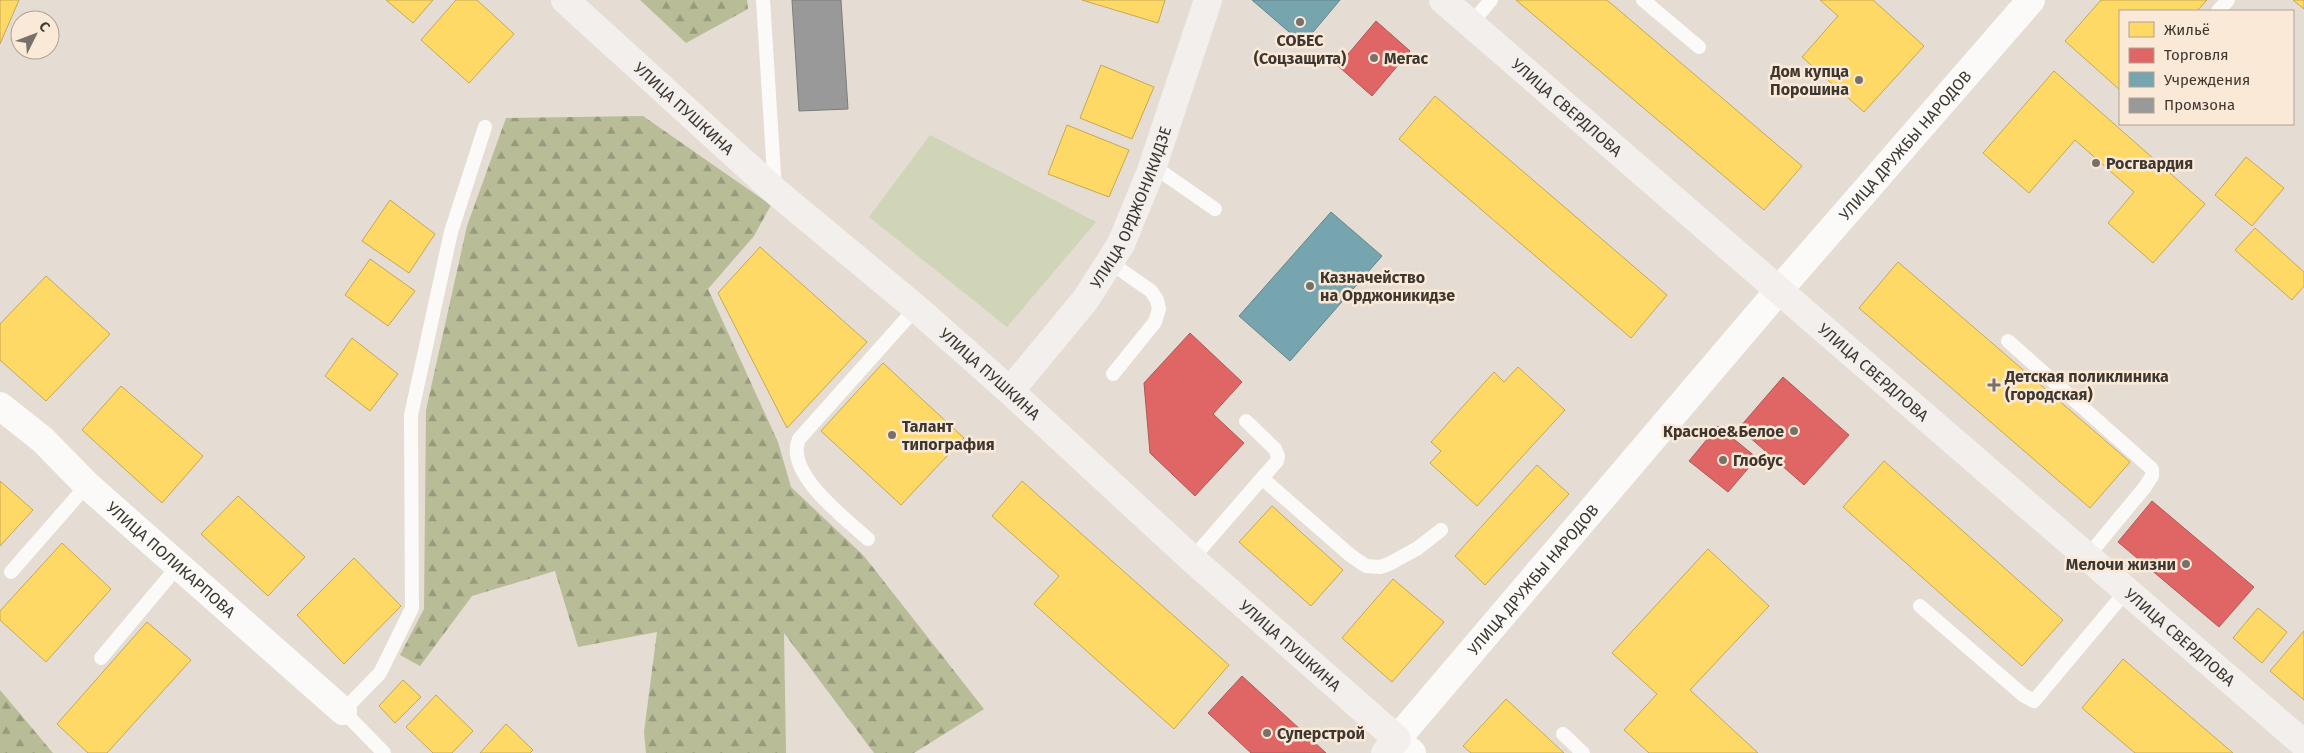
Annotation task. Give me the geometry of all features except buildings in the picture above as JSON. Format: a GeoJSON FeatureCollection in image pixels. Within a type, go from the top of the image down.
{"type":"FeatureCollection","features":[{"type":"Feature","properties":{"kind":"main road","name":"УЛИЦА ПУШКИНА"},"geometry":{"type":"LineString","coordinates":[[565,0],[775,191],[916,308],[1010,391],[1398,748]]}},
{"type":"Feature","properties":{"kind":"main road","name":"УЛИЦА ОРДЖОНИКИДЗЕ"},"geometry":{"type":"LineString","coordinates":[[1010,391],[1086,300],[1111,263],[1136,210],[1153,166],[1208,0]]}},
{"type":"Feature","properties":{"kind":"main road","name":"УЛИЦА СВЕРДЛОВА"},"geometry":{"type":"LineString","coordinates":[[1443,0],[2304,744]]}},
{"type":"Feature","properties":{"kind":"street","name":"УЛИЦА ДРУЖБЫ НАРОДОВ"},"geometry":{"type":"LineString","coordinates":[[1398,748],[1779,290],[2031,0]]}},
{"type":"Feature","properties":{"kind":"street","name":"УЛИЦА ПОЛИКАРПОВА"},"geometry":{"type":"LineString","coordinates":[[0,406],[43,440],[87,486],[343,711]]}},
{"type":"Feature","properties":{"kind":"lane"},"geometry":{"type":"LineString","coordinates":[[763,0],[775,191]]}},
{"type":"Feature","properties":{"kind":"lane"},"geometry":{"type":"LineString","coordinates":[[1471,24],[1491,0]]}},
{"type":"Feature","properties":{"kind":"lane"},"geometry":{"type":"LineString","coordinates":[[1643,0],[1699,47]]}},
{"type":"Feature","properties":{"kind":"lane"},"geometry":{"type":"LineString","coordinates":[[2219,10],[2228,0]]}},
{"type":"Feature","properties":{"kind":"lane"},"geometry":{"type":"LineString","coordinates":[[384,753],[343,711],[380,674],[412,608],[411,415],[451,232],[485,127]]}},
{"type":"Feature","properties":{"kind":"lane"},"geometry":{"type":"LineString","coordinates":[[1153,166],[1215,209]]}},
{"type":"Feature","properties":{"kind":"lane"},"geometry":{"type":"LineString","coordinates":[[1111,263],[1151,292],[1157,300],[1159,309],[1155,322],[1112,374]]}},
{"type":"Feature","properties":{"kind":"lane"},"geometry":{"type":"LineString","coordinates":[[868,539],[807,479],[798,460],[797,445],[799,439],[916,308]]}},
{"type":"Feature","properties":{"kind":"lane"},"geometry":{"type":"LineString","coordinates":[[2008,342],[2152,469],[2152,476],[2145,487],[2087,556]]}},
{"type":"Feature","properties":{"kind":"lane"},"geometry":{"type":"LineString","coordinates":[[1192,559],[1277,461],[1278,456],[1270,443],[1246,421]]}},
{"type":"Feature","properties":{"kind":"lane"},"geometry":{"type":"LineString","coordinates":[[1262,479],[1350,555],[1366,566],[1380,567],[1389,564],[1418,548],[1442,530]]}},
{"type":"Feature","properties":{"kind":"lane"},"geometry":{"type":"LineString","coordinates":[[11,572],[87,486]]}},
{"type":"Feature","properties":{"kind":"lane"},"geometry":{"type":"LineString","coordinates":[[101,658],[178,566]]}},
{"type":"Feature","properties":{"kind":"lane"},"geometry":{"type":"LineString","coordinates":[[1920,606],[2023,695],[2034,701],[2127,590]]}},
{"type":"Feature","properties":{"kind":"lane"},"geometry":{"type":"LineString","coordinates":[[1563,734],[1583,753]]}},
{"type":"Feature","properties":{"kind":"green space"},"geometry":{"type":"Polygon","coordinates":[[[640,0],[747,0],[748,9],[686,43],[640,0]]]}},
{"type":"Feature","properties":{"kind":"green space"},"geometry":{"type":"Polygon","coordinates":[[[643,116],[771,205],[754,236],[708,289],[778,442],[791,487],[864,556],[984,709],[914,753],[874,753],[784,633],[786,753],[646,753],[644,732],[657,632],[578,647],[555,571],[472,596],[420,666],[400,655],[424,609],[426,410],[467,226],[506,118],[643,116]]]}},
{"type":"Feature","properties":{"kind":"green space"},"geometry":{"type":"Polygon","coordinates":[[[930,135],[1096,222],[1007,327],[869,217],[930,135]]]}},
{"type":"Feature","properties":{"kind":"green space"},"geometry":{"type":"Polygon","coordinates":[[[0,690],[53,753],[0,753],[0,690]]]}},
{"type":"Feature","properties":{"kind":"place","name":"СОБЕС (Соцзащита)"},"geometry":{"type":"Point","coordinates":[1300,22]}},
{"type":"Feature","properties":{"kind":"place","name":"Мегас"},"geometry":{"type":"Point","coordinates":[1374,58]}},
{"type":"Feature","properties":{"kind":"place","name":"Дом купца Порошина"},"geometry":{"type":"Point","coordinates":[1859,80]}},
{"type":"Feature","properties":{"kind":"place","name":"Росгвардия"},"geometry":{"type":"Point","coordinates":[2096,163]}},
{"type":"Feature","properties":{"kind":"place","name":"Казначейство на Орджоникидзе"},"geometry":{"type":"Point","coordinates":[1310,286]}},
{"type":"Feature","properties":{"kind":"place","name":"Детская поликлиника (городская)"},"geometry":{"type":"Point","coordinates":[1994,385]}},
{"type":"Feature","properties":{"kind":"place","name":"Красное&Белое"},"geometry":{"type":"Point","coordinates":[1794,431]}},
{"type":"Feature","properties":{"kind":"place","name":"Талант типография"},"geometry":{"type":"Point","coordinates":[892,435]}},
{"type":"Feature","properties":{"kind":"place","name":"Глобус"},"geometry":{"type":"Point","coordinates":[1723,460]}},
{"type":"Feature","properties":{"kind":"place","name":"Мелочи жизни"},"geometry":{"type":"Point","coordinates":[2186,564]}},
{"type":"Feature","properties":{"kind":"place","name":"Суперстрой"},"geometry":{"type":"Point","coordinates":[1267,733]}}]}
